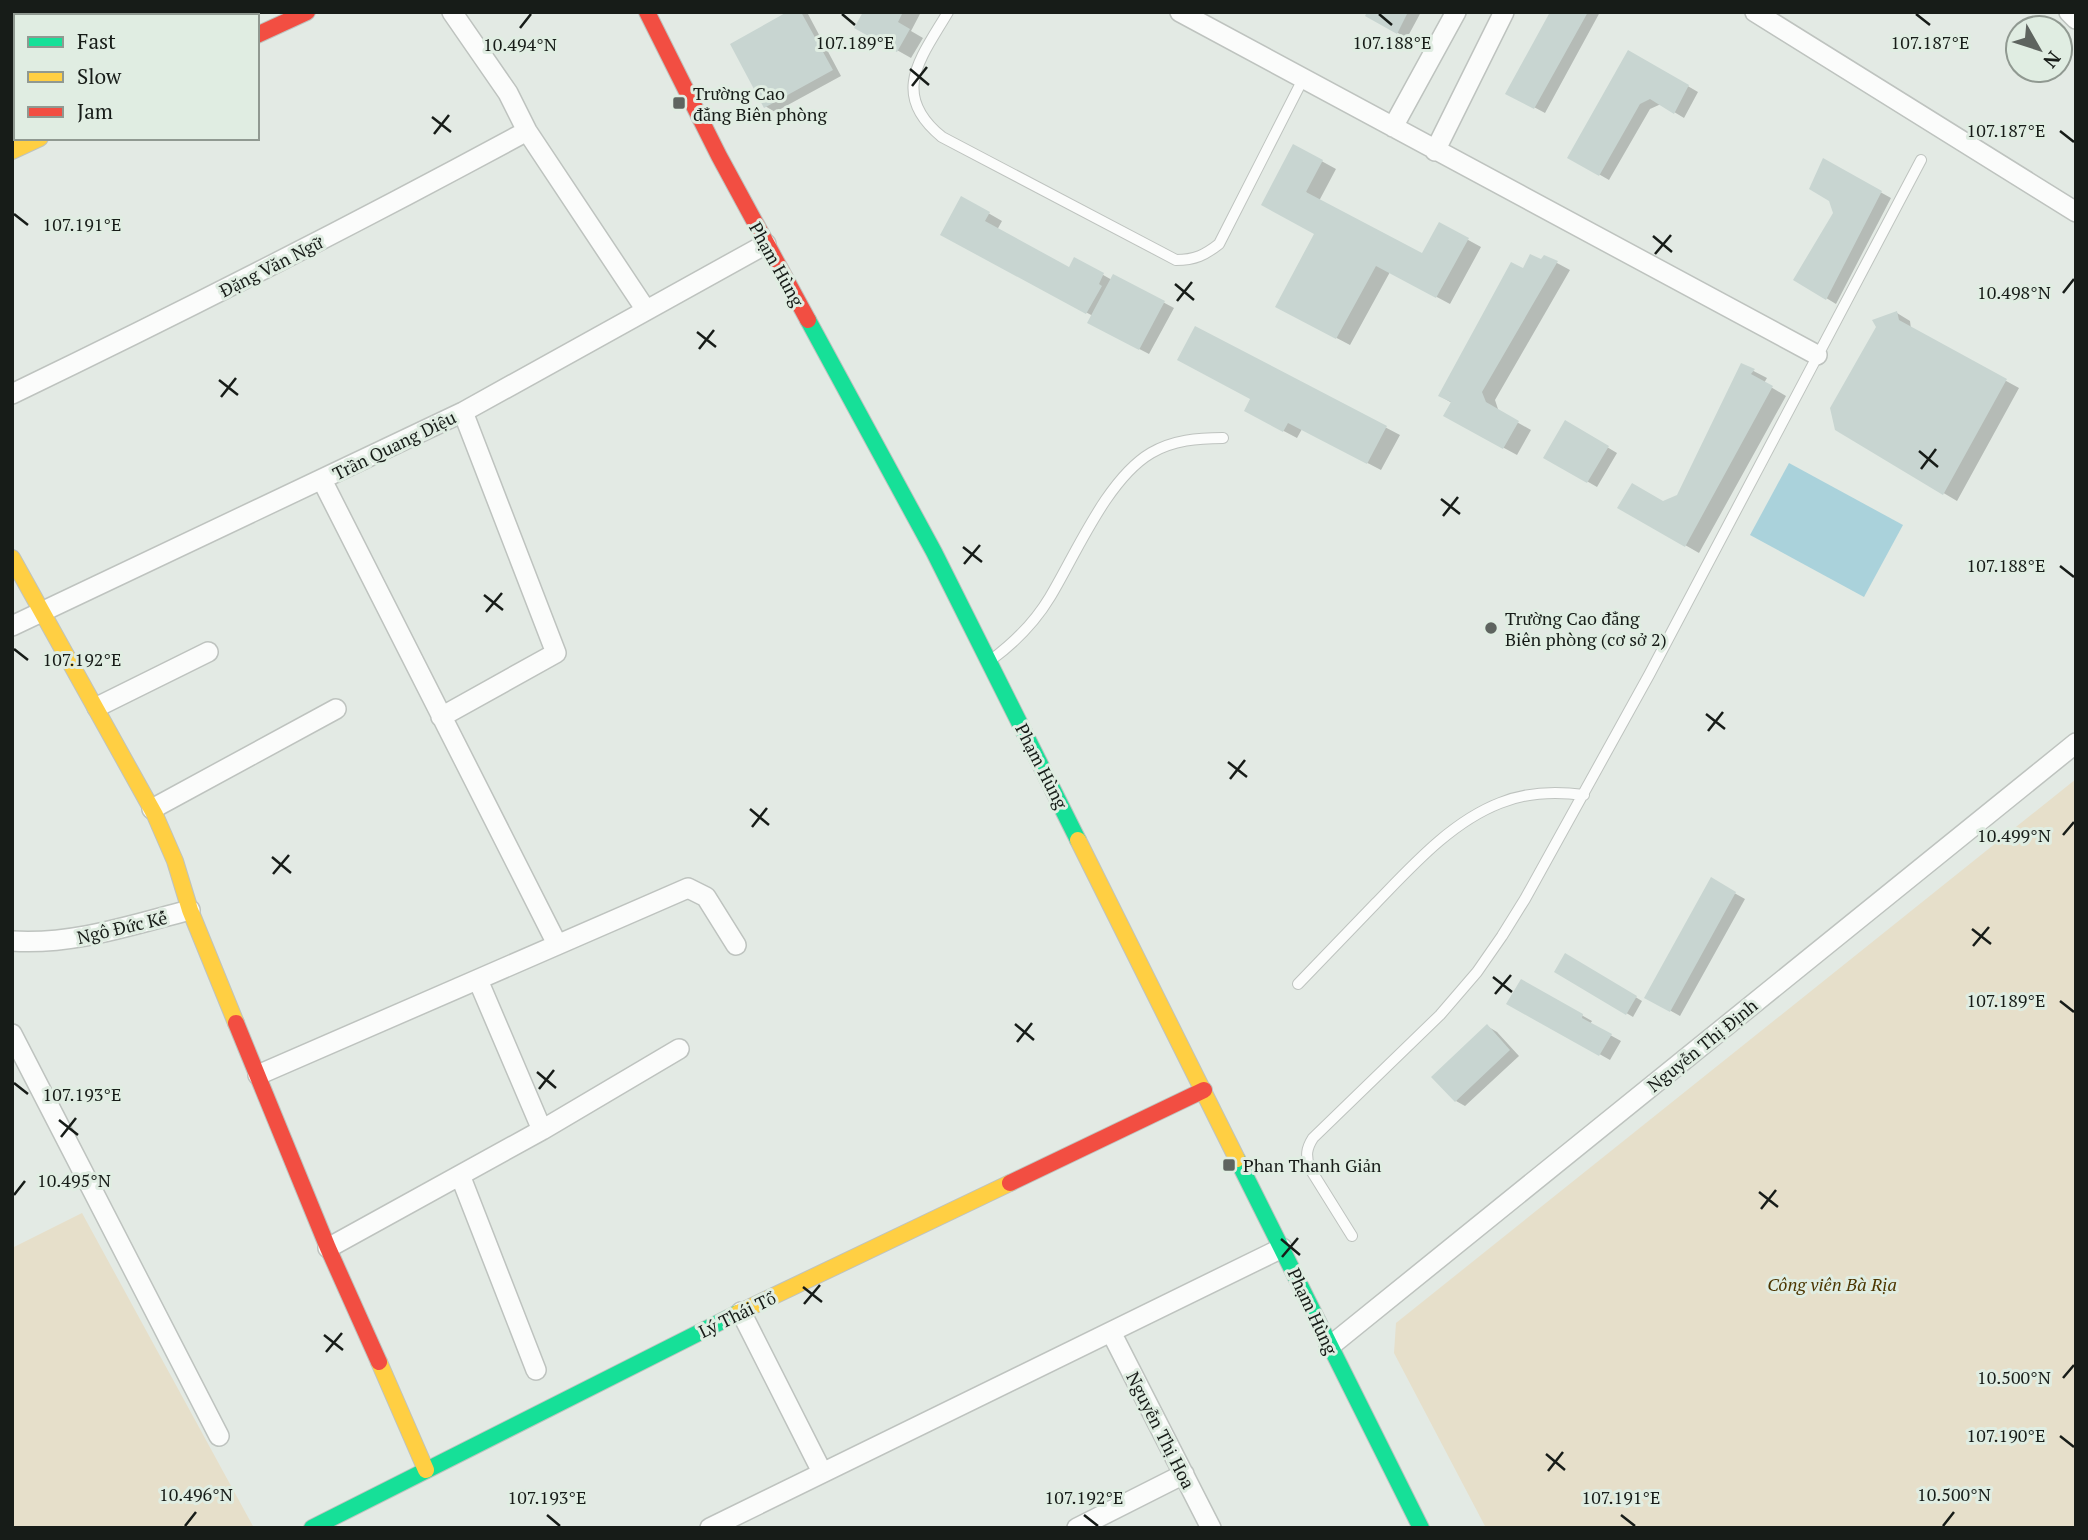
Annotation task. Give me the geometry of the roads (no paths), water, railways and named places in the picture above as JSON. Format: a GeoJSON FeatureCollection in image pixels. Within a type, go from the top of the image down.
{"type":"FeatureCollection","features":[{"type":"Feature","properties":{"kind":"street"},"geometry":{"type":"LineString","coordinates":[[259,35],[307,12]]}},
{"type":"Feature","properties":{"kind":"street"},"geometry":{"type":"LineString","coordinates":[[453,12],[508,93],[527,131],[646,310]]}},
{"type":"Feature","properties":{"kind":"street","name":"Phạm Hùng"},"geometry":{"type":"LineString","coordinates":[[647,12],[719,156],[934,552],[1205,1090],[1329,1347],[1421,1528]]}},
{"type":"Feature","properties":{"kind":"street"},"geometry":{"type":"LineString","coordinates":[[1180,12],[1200,17],[1303,79],[1817,355]]}},
{"type":"Feature","properties":{"kind":"street"},"geometry":{"type":"LineString","coordinates":[[1393,127],[1456,12]]}},
{"type":"Feature","properties":{"kind":"street"},"geometry":{"type":"LineString","coordinates":[[1435,151],[1504,12]]}},
{"type":"Feature","properties":{"kind":"street"},"geometry":{"type":"LineString","coordinates":[[1755,12],[2076,212]]}},
{"type":"Feature","properties":{"kind":"street"},"geometry":{"type":"LineString","coordinates":[[2069,12],[2076,19]]}},
{"type":"Feature","properties":{"kind":"street","name":"Đặng Văn Ngữ"},"geometry":{"type":"LineString","coordinates":[[12,394],[325,239],[527,131]]}},
{"type":"Feature","properties":{"kind":"street"},"geometry":{"type":"LineString","coordinates":[[12,151],[36,140]]}},
{"type":"Feature","properties":{"kind":"street","name":"Trần Quang Diệu"},"geometry":{"type":"LineString","coordinates":[[12,626],[463,412],[766,244]]}},
{"type":"Feature","properties":{"kind":"street"},"geometry":{"type":"LineString","coordinates":[[441,717],[556,653],[463,412]]}},
{"type":"Feature","properties":{"kind":"street"},"geometry":{"type":"LineString","coordinates":[[322,480],[557,944]]}},
{"type":"Feature","properties":{"kind":"street"},"geometry":{"type":"LineString","coordinates":[[12,558],[97,707],[166,836],[181,875],[190,911],[328,1248],[426,1469]]}},
{"type":"Feature","properties":{"kind":"street"},"geometry":{"type":"LineString","coordinates":[[97,707],[208,652]]}},
{"type":"Feature","properties":{"kind":"street"},"geometry":{"type":"LineString","coordinates":[[152,809],[337,709]]}},
{"type":"Feature","properties":{"kind":"street","name":"Nguyễn Thị Định"},"geometry":{"type":"LineString","coordinates":[[1329,1347],[2076,743]]}},
{"type":"Feature","properties":{"kind":"street"},"geometry":{"type":"LineString","coordinates":[[258,1075],[688,888],[706,897],[736,945]]}},
{"type":"Feature","properties":{"kind":"street","name":"Ngô Đức Kế"},"geometry":{"type":"LineString","coordinates":[[12,941],[45,942],[90,937],[190,911]]}},
{"type":"Feature","properties":{"kind":"street"},"geometry":{"type":"LineString","coordinates":[[478,980],[542,1130]]}},
{"type":"Feature","properties":{"kind":"street"},"geometry":{"type":"LineString","coordinates":[[12,1034],[219,1436]]}},
{"type":"Feature","properties":{"kind":"street"},"geometry":{"type":"LineString","coordinates":[[328,1248],[542,1130],[679,1049]]}},
{"type":"Feature","properties":{"kind":"street","name":"Lý Thái Tổ"},"geometry":{"type":"LineString","coordinates":[[312,1528],[741,1311],[1205,1090]]}},
{"type":"Feature","properties":{"kind":"street"},"geometry":{"type":"LineString","coordinates":[[460,1175],[536,1370]]}},
{"type":"Feature","properties":{"kind":"street"},"geometry":{"type":"LineString","coordinates":[[710,1528],[1282,1248]]}},
{"type":"Feature","properties":{"kind":"street"},"geometry":{"type":"LineString","coordinates":[[741,1311],[822,1472]]}},
{"type":"Feature","properties":{"kind":"street","name":"Nguyễn Thị Hoa"},"geometry":{"type":"LineString","coordinates":[[1111,1332],[1211,1528]]}},
{"type":"Feature","properties":{"kind":"street"},"geometry":{"type":"LineString","coordinates":[[1077,1528],[1184,1474]]}},
{"type":"Feature","properties":{"kind":"lane"},"geometry":{"type":"LineString","coordinates":[[948,12],[916,67],[912,83],[914,101],[928,126],[942,137],[1176,260],[1193,260],[1219,243],[1303,79]]}},
{"type":"Feature","properties":{"kind":"lane"},"geometry":{"type":"LineString","coordinates":[[1352,1236],[1309,1167],[1307,1147],[1312,1138],[1440,1014],[1477,972],[1520,909],[1584,795],[1921,160]]}},
{"type":"Feature","properties":{"kind":"lane"},"geometry":{"type":"LineString","coordinates":[[989,662],[1011,645],[1049,600],[1083,537],[1120,481],[1133,467],[1151,453],[1172,444],[1194,438],[1223,438]]}},
{"type":"Feature","properties":{"kind":"lane"},"geometry":{"type":"LineString","coordinates":[[1298,984],[1397,881],[1438,842],[1462,824],[1484,810],[1517,798],[1548,792],[1584,795]]}},
{"type":"Feature","properties":{"kind":"water"},"geometry":{"type":"Polygon","coordinates":[[[1789,463],[1903,525],[1864,597],[1750,535],[1789,463]]]}},
{"type":"Feature","properties":{"kind":"place","name":"Trường Cao đẳng Biên phòng"},"geometry":{"type":"Point","coordinates":[679,103]}},
{"type":"Feature","properties":{"kind":"place","name":"Trường Cao đẳng Biên phòng (cơ sở 2)"},"geometry":{"type":"Point","coordinates":[1491,628]}},
{"type":"Feature","properties":{"kind":"place","name":"Phan Thanh Giản"},"geometry":{"type":"Point","coordinates":[1229,1165]}},
{"type":"Feature","properties":{"kind":"park label","name":"Công viên Bà Rịa"},"geometry":{"type":"Point","coordinates":[1832,1284]}}]}
